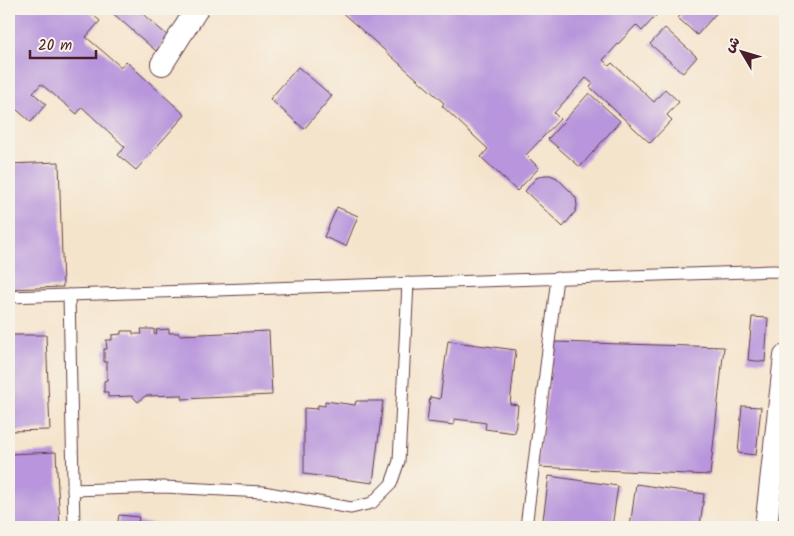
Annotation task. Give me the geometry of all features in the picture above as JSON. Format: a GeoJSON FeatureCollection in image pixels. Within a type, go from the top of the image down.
{"type":"FeatureCollection","features":[{"type":"Feature","properties":{"kind":"street"},"geometry":{"type":"LineString","coordinates":[[162,64],[197,9]]}},
{"type":"Feature","properties":{"kind":"street"},"geometry":{"type":"LineString","coordinates":[[766,527],[781,437],[785,356]]}},
{"type":"Feature","properties":{"kind":"lane"},"geometry":{"type":"LineString","coordinates":[[9,297],[785,272]]}},
{"type":"Feature","properties":{"kind":"lane"},"geometry":{"type":"LineString","coordinates":[[526,527],[557,278]]}},
{"type":"Feature","properties":{"kind":"lane"},"geometry":{"type":"LineString","coordinates":[[73,490],[164,487],[263,492],[351,508],[372,503],[391,484],[399,461],[408,283]]}},
{"type":"Feature","properties":{"kind":"lane"},"geometry":{"type":"LineString","coordinates":[[68,295],[74,527]]}},
{"type":"Feature","properties":{"kind":"building"},"geometry":{"type":"Polygon","coordinates":[[[9,9],[86,9],[100,21],[86,37],[121,67],[126,61],[185,115],[136,170],[118,155],[125,147],[82,107],[77,114],[41,84],[33,93],[46,104],[31,122],[9,103],[9,9]]]}},
{"type":"Feature","properties":{"kind":"building"},"geometry":{"type":"Polygon","coordinates":[[[108,9],[137,9],[168,36],[156,51],[108,9]]]}},
{"type":"Feature","properties":{"kind":"building"},"geometry":{"type":"Polygon","coordinates":[[[338,9],[662,9],[642,31],[636,25],[603,60],[609,66],[612,63],[654,102],[665,89],[679,102],[667,115],[672,120],[650,143],[590,87],[593,84],[586,78],[554,113],[560,119],[526,155],[539,168],[517,191],[481,157],[488,149],[442,106],[444,103],[338,9]]]}},
{"type":"Feature","properties":{"kind":"building"},"geometry":{"type":"Polygon","coordinates":[[[686,9],[719,10],[697,35],[678,18],[686,9]]]}},
{"type":"Feature","properties":{"kind":"building"},"geometry":{"type":"Polygon","coordinates":[[[665,28],[697,57],[683,73],[650,44],[665,28]]]}},
{"type":"Feature","properties":{"kind":"building"},"geometry":{"type":"Polygon","coordinates":[[[298,67],[332,96],[304,129],[270,99],[298,67]]]}},
{"type":"Feature","properties":{"kind":"building"},"geometry":{"type":"Polygon","coordinates":[[[589,93],[620,121],[580,167],[548,139],[589,93]]]}},
{"type":"Feature","properties":{"kind":"building"},"geometry":{"type":"Polygon","coordinates":[[[59,162],[63,287],[9,289],[9,164],[59,162]]]}},
{"type":"Feature","properties":{"kind":"building"},"geometry":{"type":"Polygon","coordinates":[[[545,175],[557,178],[576,198],[577,206],[575,212],[563,227],[525,191],[536,178],[545,175]]]}},
{"type":"Feature","properties":{"kind":"building"},"geometry":{"type":"Polygon","coordinates":[[[337,207],[358,216],[346,246],[324,237],[337,207]]]}},
{"type":"Feature","properties":{"kind":"building"},"geometry":{"type":"Polygon","coordinates":[[[752,317],[768,318],[765,362],[748,360],[752,317]]]}},
{"type":"Feature","properties":{"kind":"building"},"geometry":{"type":"Polygon","coordinates":[[[141,329],[154,329],[154,334],[157,334],[156,330],[169,329],[169,333],[179,333],[179,335],[269,331],[272,395],[182,399],[182,395],[145,396],[138,402],[132,396],[108,397],[108,392],[104,392],[104,381],[107,380],[107,362],[104,362],[104,349],[107,349],[106,340],[112,340],[112,335],[121,334],[121,331],[133,331],[133,334],[142,334],[141,329]]]}},
{"type":"Feature","properties":{"kind":"building"},"geometry":{"type":"Polygon","coordinates":[[[9,335],[46,335],[50,430],[9,431],[9,335]]]}},
{"type":"Feature","properties":{"kind":"building"},"geometry":{"type":"Polygon","coordinates":[[[448,341],[516,350],[510,404],[518,405],[515,433],[485,429],[486,423],[472,421],[454,419],[454,425],[427,422],[430,397],[440,399],[448,341]]]}},
{"type":"Feature","properties":{"kind":"building"},"geometry":{"type":"Polygon","coordinates":[[[555,342],[724,347],[710,475],[537,467],[555,342]]]}},
{"type":"Feature","properties":{"kind":"building"},"geometry":{"type":"Polygon","coordinates":[[[325,401],[355,405],[356,401],[383,401],[373,483],[304,474],[304,408],[317,409],[318,405],[325,406],[325,401]]]}},
{"type":"Feature","properties":{"kind":"building"},"geometry":{"type":"Polygon","coordinates":[[[742,406],[761,407],[756,455],[738,453],[742,406]]]}},
{"type":"Feature","properties":{"kind":"building"},"geometry":{"type":"Polygon","coordinates":[[[56,452],[60,527],[9,527],[9,454],[56,452]]]}},
{"type":"Feature","properties":{"kind":"building"},"geometry":{"type":"Polygon","coordinates":[[[549,476],[618,486],[612,527],[542,527],[549,476]]]}},
{"type":"Feature","properties":{"kind":"building"},"geometry":{"type":"Polygon","coordinates":[[[636,484],[704,494],[700,527],[630,527],[636,484]]]}},
{"type":"Feature","properties":{"kind":"building"},"geometry":{"type":"Polygon","coordinates":[[[119,515],[139,517],[138,522],[170,527],[117,527],[119,515]]]}}]}
